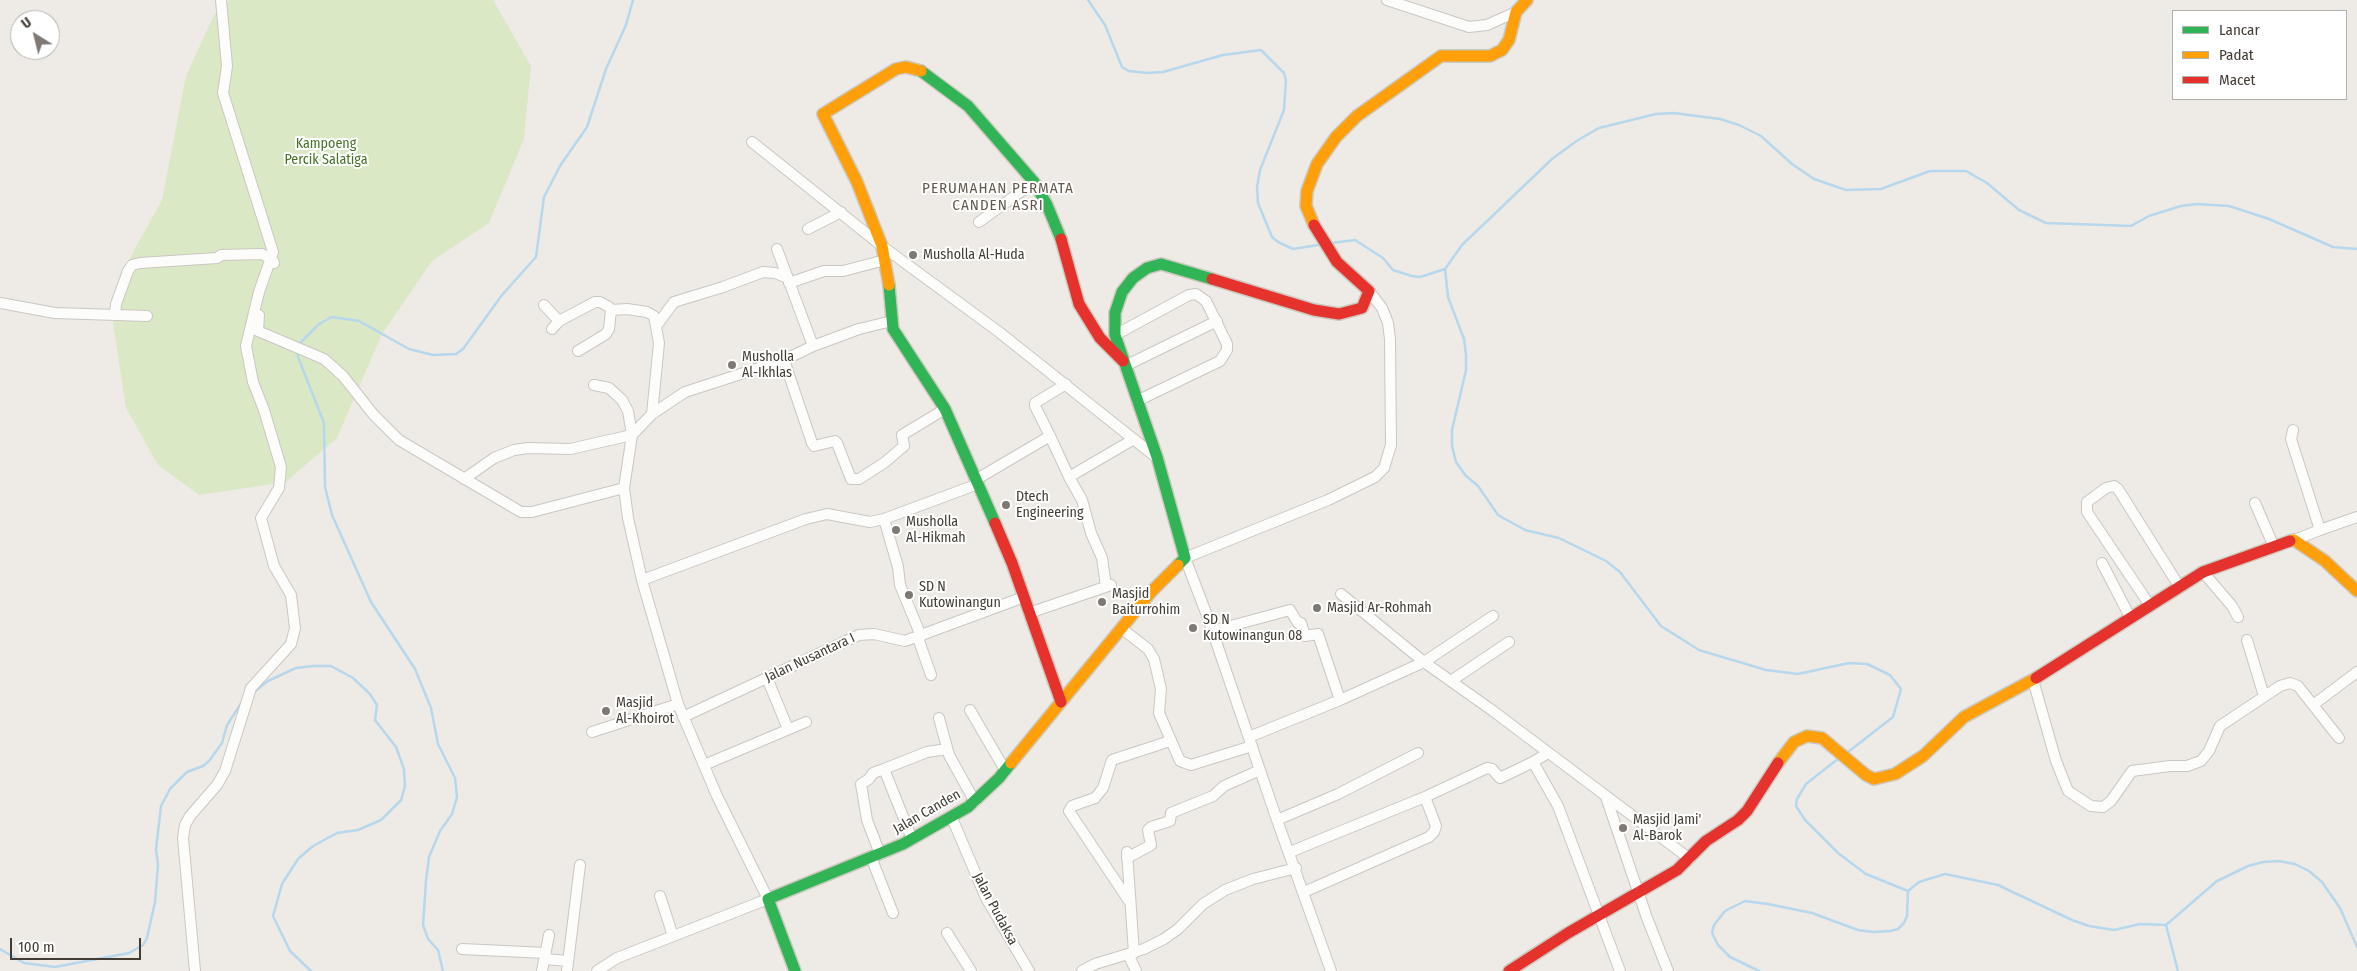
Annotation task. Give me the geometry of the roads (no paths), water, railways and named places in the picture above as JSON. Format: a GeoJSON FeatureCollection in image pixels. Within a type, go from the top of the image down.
{"type":"FeatureCollection","features":[{"type":"Feature","properties":{"kind":"street"},"geometry":{"type":"LineString","coordinates":[[195,971],[184,831],[190,816],[217,785],[225,771],[249,692],[291,644],[295,628],[291,595],[274,566],[261,518],[280,488],[281,467],[254,382],[246,346],[273,252],[223,93],[227,66],[221,0]]}},
{"type":"Feature","properties":{"kind":"street"},"geometry":{"type":"LineString","coordinates":[[1387,0],[1469,27],[1487,25],[1516,12]]}},
{"type":"Feature","properties":{"kind":"street"},"geometry":{"type":"LineString","coordinates":[[1185,558],[1328,500],[1376,476],[1384,468],[1390,445],[1390,339],[1388,323],[1382,308],[1369,291],[1337,262],[1312,222],[1306,206],[1307,191],[1317,164],[1336,137],[1357,116],[1441,56],[1490,56],[1502,50],[1509,40],[1516,12],[1525,1]]}},
{"type":"Feature","properties":{"kind":"street"},"geometry":{"type":"LineString","coordinates":[[1060,702],[1024,597],[978,482],[945,409],[901,342],[892,321],[882,246],[857,182],[823,114],[896,69],[915,68],[929,75],[968,106],[1034,182],[1047,205],[1059,233],[1079,304],[1100,338],[1125,364]]}},
{"type":"Feature","properties":{"kind":"street"},"geometry":{"type":"LineString","coordinates":[[752,142],[882,246],[924,275],[1066,384],[1156,458]]}},
{"type":"Feature","properties":{"kind":"street"},"geometry":{"type":"LineString","coordinates":[[979,222],[1034,182]]}},
{"type":"Feature","properties":{"kind":"street"},"geometry":{"type":"LineString","coordinates":[[808,229],[841,212]]}},
{"type":"Feature","properties":{"kind":"street"},"geometry":{"type":"LineString","coordinates":[[777,249],[813,346]]}},
{"type":"Feature","properties":{"kind":"street"},"geometry":{"type":"LineString","coordinates":[[115,316],[119,295],[132,265],[140,262],[217,258],[221,255],[262,254],[272,259],[274,266],[258,319],[258,331],[289,346],[324,359],[343,376],[373,414],[399,440],[521,512],[532,512],[624,488]]}},
{"type":"Feature","properties":{"kind":"street"},"geometry":{"type":"LineString","coordinates":[[657,325],[674,302],[723,287],[762,272],[775,273],[789,280],[824,271],[843,271],[884,260]]}},
{"type":"Feature","properties":{"kind":"street"},"geometry":{"type":"LineString","coordinates":[[1331,971],[1185,558],[1156,458],[1116,335],[1115,313],[1122,292],[1133,278],[1146,268],[1161,264],[1296,305],[1339,314],[1362,308],[1369,291]]}},
{"type":"Feature","properties":{"kind":"street"},"geometry":{"type":"LineString","coordinates":[[1116,335],[1189,295],[1201,296],[1206,300],[1227,344],[1227,350],[1220,361],[1137,401]]}},
{"type":"Feature","properties":{"kind":"street"},"geometry":{"type":"LineString","coordinates":[[544,305],[556,325],[595,302],[605,304],[611,310],[627,309],[648,312],[654,316],[659,343],[652,414]]}},
{"type":"Feature","properties":{"kind":"street"},"geometry":{"type":"LineString","coordinates":[[0,303],[55,313],[147,316]]}},
{"type":"Feature","properties":{"kind":"street"},"geometry":{"type":"LineString","coordinates":[[578,351],[606,334],[609,329],[611,310]]}},
{"type":"Feature","properties":{"kind":"street"},"geometry":{"type":"LineString","coordinates":[[464,478],[494,458],[514,450],[528,448],[570,449],[632,435],[652,414],[685,392],[784,360],[813,346],[859,329],[892,321]]}},
{"type":"Feature","properties":{"kind":"street"},"geometry":{"type":"LineString","coordinates":[[1125,364],[1216,321]]}},
{"type":"Feature","properties":{"kind":"street"},"geometry":{"type":"LineString","coordinates":[[784,360],[812,443],[814,446],[835,441],[851,479],[859,479],[884,463],[904,446],[902,435],[945,409]]}},
{"type":"Feature","properties":{"kind":"street"},"geometry":{"type":"LineString","coordinates":[[1029,613],[1110,585],[1102,558],[1091,534],[1082,500],[1035,406],[1036,402],[1066,384]]}},
{"type":"Feature","properties":{"kind":"street"},"geometry":{"type":"LineString","coordinates":[[594,385],[609,388],[622,400],[628,411],[632,435],[624,488],[642,580],[678,704],[704,765],[768,899],[795,971]]}},
{"type":"Feature","properties":{"kind":"street"},"geometry":{"type":"LineString","coordinates":[[2293,430],[2291,439],[2320,530]]}},
{"type":"Feature","properties":{"kind":"street"},"geometry":{"type":"LineString","coordinates":[[642,580],[820,515],[836,515],[863,522],[884,519],[978,482],[1050,436]]}},
{"type":"Feature","properties":{"kind":"street"},"geometry":{"type":"LineString","coordinates":[[1069,477],[1134,439]]}},
{"type":"Feature","properties":{"kind":"street"},"geometry":{"type":"LineString","coordinates":[[2149,604],[2087,512],[2088,502],[2106,488],[2114,486],[2118,489],[2179,586]]}},
{"type":"Feature","properties":{"kind":"street"},"geometry":{"type":"LineString","coordinates":[[2255,504],[2274,547]]}},
{"type":"Feature","properties":{"kind":"street"},"geometry":{"type":"LineString","coordinates":[[1509,971],[1600,915],[1671,875],[1690,859],[1706,841],[1738,820],[1747,811],[1794,742],[1807,736],[1822,738],[1874,779],[1895,774],[1923,756],[1964,717],[2034,680],[2149,604],[2203,572],[2357,517]]}},
{"type":"Feature","properties":{"kind":"street"},"geometry":{"type":"LineString","coordinates":[[884,519],[898,567],[900,585],[931,675]]}},
{"type":"Feature","properties":{"kind":"street"},"geometry":{"type":"LineString","coordinates":[[2294,540],[2326,560],[2357,590]]}},
{"type":"Feature","properties":{"kind":"street","name":"Jalan Canden"},"geometry":{"type":"LineString","coordinates":[[597,971],[617,958],[875,856],[952,818],[974,802],[1005,770],[1151,592],[1185,558]]}},
{"type":"Feature","properties":{"kind":"street"},"geometry":{"type":"LineString","coordinates":[[2102,563],[2130,617]]}},
{"type":"Feature","properties":{"kind":"street"},"geometry":{"type":"LineString","coordinates":[[2203,572],[2232,606],[2238,617]]}},
{"type":"Feature","properties":{"kind":"street"},"geometry":{"type":"LineString","coordinates":[[1341,594],[1424,662],[1690,859]]}},
{"type":"Feature","properties":{"kind":"street","name":"Jalan Nusantara I"},"geometry":{"type":"LineString","coordinates":[[684,717],[867,633],[905,641],[1024,597]]}},
{"type":"Feature","properties":{"kind":"street"},"geometry":{"type":"LineString","coordinates":[[1212,630],[1290,610],[1298,622],[1301,623],[1305,636],[1318,634],[1340,700]]}},
{"type":"Feature","properties":{"kind":"street"},"geometry":{"type":"LineString","coordinates":[[1122,628],[1148,649],[1154,658],[1161,689],[1159,714],[1179,760],[1188,765],[1251,741],[1424,662],[1493,616]]}},
{"type":"Feature","properties":{"kind":"street"},"geometry":{"type":"LineString","coordinates":[[2247,640],[2264,696]]}},
{"type":"Feature","properties":{"kind":"street"},"geometry":{"type":"LineString","coordinates":[[1450,681],[1509,642]]}},
{"type":"Feature","properties":{"kind":"street"},"geometry":{"type":"LineString","coordinates":[[2313,705],[2357,672]]}},
{"type":"Feature","properties":{"kind":"street"},"geometry":{"type":"LineString","coordinates":[[766,678],[788,729]]}},
{"type":"Feature","properties":{"kind":"street"},"geometry":{"type":"LineString","coordinates":[[2034,680],[2056,761],[2068,791],[2092,806],[2103,807],[2111,801],[2132,771],[2170,766],[2187,766],[2201,761],[2209,751],[2220,726],[2280,686],[2293,683],[2339,738]]}},
{"type":"Feature","properties":{"kind":"street"},"geometry":{"type":"LineString","coordinates":[[592,732],[678,704]]}},
{"type":"Feature","properties":{"kind":"street"},"geometry":{"type":"LineString","coordinates":[[970,710],[1005,770]]}},
{"type":"Feature","properties":{"kind":"street"},"geometry":{"type":"LineString","coordinates":[[939,718],[947,749],[974,802]]}},
{"type":"Feature","properties":{"kind":"street"},"geometry":{"type":"LineString","coordinates":[[704,765],[806,722]]}},
{"type":"Feature","properties":{"kind":"street"},"geometry":{"type":"LineString","coordinates":[[1129,901],[1069,811],[1072,806],[1095,798],[1103,788],[1112,760],[1170,741]]}},
{"type":"Feature","properties":{"kind":"street"},"geometry":{"type":"LineString","coordinates":[[893,913],[875,856],[861,784],[869,780],[873,773],[927,752],[947,749]]}},
{"type":"Feature","properties":{"kind":"street"},"geometry":{"type":"LineString","coordinates":[[1277,820],[1338,794],[1418,753]]}},
{"type":"Feature","properties":{"kind":"street"},"geometry":{"type":"LineString","coordinates":[[1290,852],[1425,798],[1487,768],[1492,769],[1500,778],[1534,762],[1548,753]]}},
{"type":"Feature","properties":{"kind":"street"},"geometry":{"type":"LineString","coordinates":[[1534,762],[1558,806],[1620,971]]}},
{"type":"Feature","properties":{"kind":"street"},"geometry":{"type":"LineString","coordinates":[[884,769],[912,839]]}},
{"type":"Feature","properties":{"kind":"street"},"geometry":{"type":"LineString","coordinates":[[1136,971],[1131,953],[1127,854],[1151,845],[1148,830],[1151,827],[1170,821],[1171,813],[1213,796],[1224,786],[1260,770]]}},
{"type":"Feature","properties":{"kind":"street"},"geometry":{"type":"LineString","coordinates":[[1606,797],[1638,893],[1668,971]]}},
{"type":"Feature","properties":{"kind":"street"},"geometry":{"type":"LineString","coordinates":[[1304,892],[1429,837],[1434,832],[1436,826],[1425,798]]}},
{"type":"Feature","properties":{"kind":"street","name":"Jalan Pudaksa"},"geometry":{"type":"LineString","coordinates":[[952,818],[986,898],[1029,971]]}},
{"type":"Feature","properties":{"kind":"street"},"geometry":{"type":"LineString","coordinates":[[462,949],[545,956],[567,966],[580,865]]}},
{"type":"Feature","properties":{"kind":"street"},"geometry":{"type":"LineString","coordinates":[[1082,971],[1095,964],[1131,953],[1164,939],[1178,929],[1212,896],[1253,880],[1296,868]]}},
{"type":"Feature","properties":{"kind":"street"},"geometry":{"type":"LineString","coordinates":[[660,896],[673,936]]}},
{"type":"Feature","properties":{"kind":"street"},"geometry":{"type":"LineString","coordinates":[[947,934],[971,971]]}},
{"type":"Feature","properties":{"kind":"street"},"geometry":{"type":"LineString","coordinates":[[542,971],[550,935]]}},
{"type":"Feature","properties":{"kind":"waterway"},"geometry":{"type":"LineString","coordinates":[[298,345],[319,324],[332,317],[359,321],[409,349],[433,355],[456,354],[463,349],[502,295],[536,257],[544,197],[560,166],[587,127],[606,69],[626,25],[633,0]]}},
{"type":"Feature","properties":{"kind":"waterway"},"geometry":{"type":"LineString","coordinates":[[1088,0],[1105,25],[1122,67],[1129,71],[1163,72],[1223,55],[1261,50],[1284,73],[1286,80],[1284,110],[1260,170],[1257,187],[1258,203],[1272,237],[1278,242],[1293,249],[1318,245]]}},
{"type":"Feature","properties":{"kind":"waterway"},"geometry":{"type":"LineString","coordinates":[[1848,752],[1893,717],[1901,689],[1890,675],[1867,664],[1849,663],[1798,674],[1766,670],[1699,650],[1661,626],[1620,572],[1606,561],[1559,538],[1525,530],[1498,515],[1478,486],[1466,476],[1456,462],[1452,446],[1452,430],[1466,370],[1466,355],[1464,339],[1448,297],[1445,269],[1462,245],[1552,159],[1578,140],[1599,128],[1656,114],[1674,113],[1720,119],[1739,125],[1761,136],[1792,164],[1814,179],[1846,190],[1881,189],[1930,171],[1966,171],[1987,183],[2019,210],[2046,223],[2131,226],[2149,216],[2181,206],[2197,204],[2229,206],[2269,219],[2333,247],[2357,249]]}},
{"type":"Feature","properties":{"kind":"waterway"},"geometry":{"type":"LineString","coordinates":[[1331,243],[1355,240],[1383,258],[1393,270],[1412,276],[1420,277],[1445,269]]}},
{"type":"Feature","properties":{"kind":"waterway"},"geometry":{"type":"LineString","coordinates":[[298,351],[298,357],[324,423],[325,487],[332,515],[371,602],[415,669],[431,708],[438,744],[455,778],[457,797],[452,814],[440,831],[429,857],[423,925],[428,939],[438,950],[443,971]]}},
{"type":"Feature","properties":{"kind":"waterway"},"geometry":{"type":"LineString","coordinates":[[254,692],[268,681],[296,668],[331,666],[353,678],[370,694],[377,705],[375,720],[396,747],[404,769],[405,786],[401,800],[381,820],[358,830],[337,833],[313,846],[298,859],[282,884],[273,916],[290,951],[311,971]]}},
{"type":"Feature","properties":{"kind":"waterway"},"geometry":{"type":"LineString","coordinates":[[0,949],[24,963],[55,967],[129,953],[143,945],[147,938],[155,902],[158,865],[156,849],[161,806],[170,789],[187,772],[203,766],[209,761],[222,743],[227,725],[242,702]]}},
{"type":"Feature","properties":{"kind":"waterway"},"geometry":{"type":"LineString","coordinates":[[1839,758],[1806,784],[1797,799],[1796,806],[1805,820],[1838,853],[1866,874],[1908,891],[1919,882],[1945,874],[1998,885],[2072,920],[2089,926],[2114,930],[2140,924],[2166,925],[2217,881],[2248,866],[2263,862],[2279,861],[2295,864],[2309,871],[2322,882],[2340,908],[2357,947]]}},
{"type":"Feature","properties":{"kind":"waterway"},"geometry":{"type":"LineString","coordinates":[[1759,971],[1730,957],[1718,945],[1712,933],[1714,925],[1725,911],[1745,901],[1812,913],[1858,930],[1890,931],[1898,929],[1904,923],[1907,916],[1908,891]]}},
{"type":"Feature","properties":{"kind":"waterway"},"geometry":{"type":"LineString","coordinates":[[2166,925],[2178,971]]}},
{"type":"Feature","properties":{"kind":"place","name":"Musholla Al-Huda"},"geometry":{"type":"Point","coordinates":[913,255]}},
{"type":"Feature","properties":{"kind":"place","name":"Musholla Al-Ikhlas"},"geometry":{"type":"Point","coordinates":[732,365]}},
{"type":"Feature","properties":{"kind":"place","name":"Dtech Engineering"},"geometry":{"type":"Point","coordinates":[1006,505]}},
{"type":"Feature","properties":{"kind":"place","name":"Musholla Al-Hikmah"},"geometry":{"type":"Point","coordinates":[896,530]}},
{"type":"Feature","properties":{"kind":"place","name":"SD N Kutowinangun"},"geometry":{"type":"Point","coordinates":[909,595]}},
{"type":"Feature","properties":{"kind":"place","name":"Masjid Baiturrohim"},"geometry":{"type":"Point","coordinates":[1102,602]}},
{"type":"Feature","properties":{"kind":"place","name":"Masjid Ar-Rohmah"},"geometry":{"type":"Point","coordinates":[1317,608]}},
{"type":"Feature","properties":{"kind":"place","name":"SD N Kutowinangun 08"},"geometry":{"type":"Point","coordinates":[1193,628]}},
{"type":"Feature","properties":{"kind":"place","name":"Masjid Al-Khoirot"},"geometry":{"type":"Point","coordinates":[606,711]}},
{"type":"Feature","properties":{"kind":"place","name":"Masjid Jami' Al-Barok"},"geometry":{"type":"Point","coordinates":[1623,828]}},
{"type":"Feature","properties":{"kind":"district","name":"PERUMAHAN PERMATA CANDEN ASRI"},"geometry":{"type":"Point","coordinates":[998,198]}},
{"type":"Feature","properties":{"kind":"park label","name":"Kampoeng Percik Salatiga"},"geometry":{"type":"Point","coordinates":[326,152]}}]}
